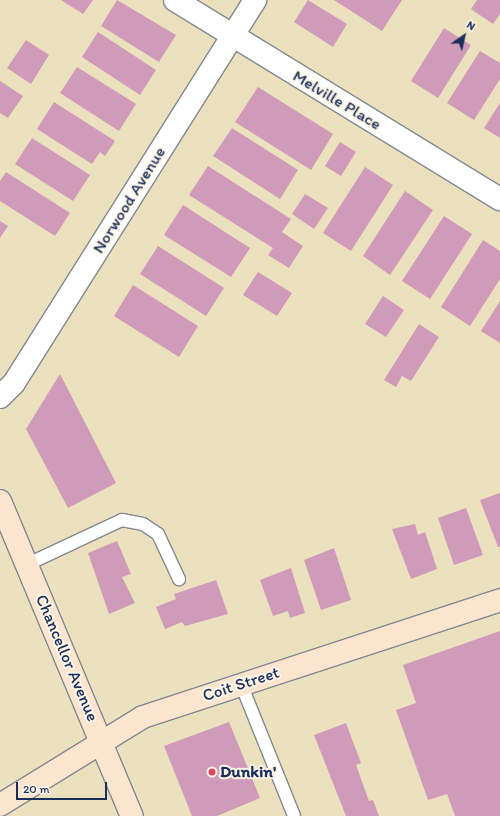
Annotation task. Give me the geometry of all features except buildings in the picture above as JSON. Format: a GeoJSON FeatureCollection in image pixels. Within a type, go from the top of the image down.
{"type":"FeatureCollection","features":[{"type":"Feature","properties":{"kind":"main road","name":"Chancellor Avenue"},"geometry":{"type":"LineString","coordinates":[[0,501],[28,564],[132,816]]}},
{"type":"Feature","properties":{"kind":"main road","name":"Coit Street"},"geometry":{"type":"LineString","coordinates":[[0,805],[102,742],[156,712],[500,600]]}},
{"type":"Feature","properties":{"kind":"street","name":"Melville Place"},"geometry":{"type":"LineString","coordinates":[[175,0],[500,199]]}},
{"type":"Feature","properties":{"kind":"street","name":"Norwood Avenue"},"geometry":{"type":"LineString","coordinates":[[0,397],[14,383],[255,0]]}},
{"type":"Feature","properties":{"kind":"lane"},"geometry":{"type":"LineString","coordinates":[[28,564],[122,520],[143,524],[158,534],[179,579]]}},
{"type":"Feature","properties":{"kind":"lane"},"geometry":{"type":"LineString","coordinates":[[241,684],[294,816]]}},
{"type":"Feature","properties":{"kind":"place","name":"Dunkin'"},"geometry":{"type":"Point","coordinates":[212,772]}}]}
